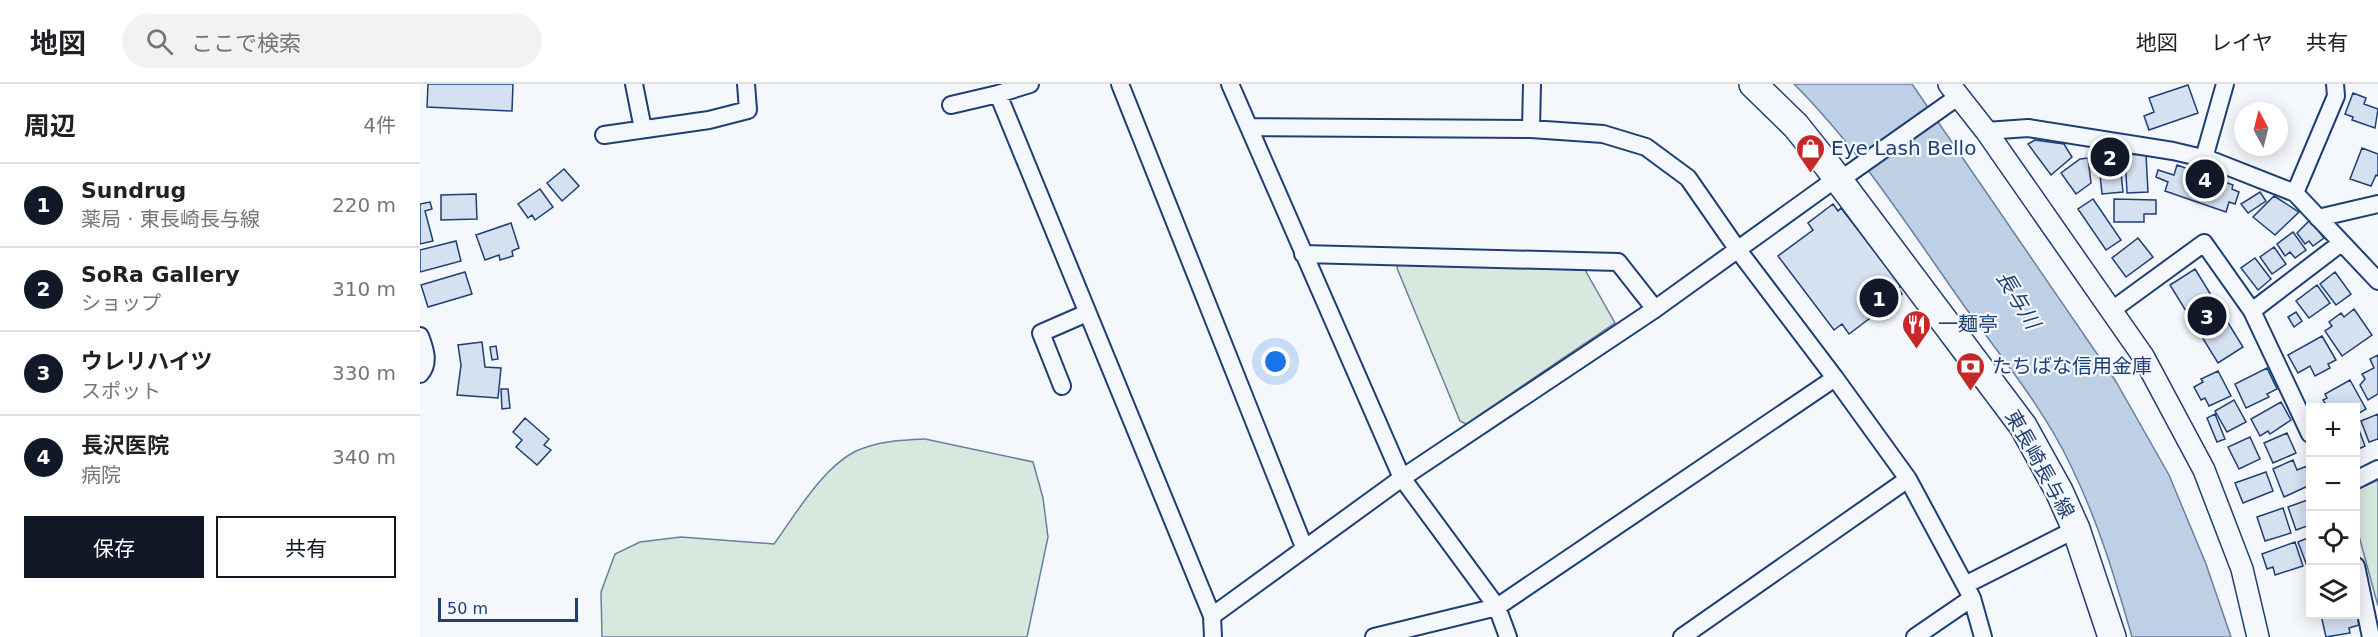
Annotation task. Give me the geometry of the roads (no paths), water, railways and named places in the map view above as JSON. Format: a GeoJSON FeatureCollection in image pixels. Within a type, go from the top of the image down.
{"type":"FeatureCollection","features":[{"type":"Feature","properties":{"kind":"main road","name":"東長崎長与線"},"geometry":{"type":"LineString","coordinates":[[1753,84],[1844,175],[2023,426],[2060,491],[2076,528],[2112,637]]}},
{"type":"Feature","properties":{"kind":"street"},"geometry":{"type":"LineString","coordinates":[[634,84],[643,129]]}},
{"type":"Feature","properties":{"kind":"street"},"geometry":{"type":"LineString","coordinates":[[603,135],[709,120],[748,110],[746,84]]}},
{"type":"Feature","properties":{"kind":"street"},"geometry":{"type":"LineString","coordinates":[[1120,84],[1304,547]]}},
{"type":"Feature","properties":{"kind":"street"},"geometry":{"type":"LineString","coordinates":[[1230,84],[1402,478],[1497,607],[1508,637]]}},
{"type":"Feature","properties":{"kind":"street"},"geometry":{"type":"LineString","coordinates":[[1530,129],[1532,84]]}},
{"type":"Feature","properties":{"kind":"street"},"geometry":{"type":"LineString","coordinates":[[2204,158],[2224,84]]}},
{"type":"Feature","properties":{"kind":"street"},"geometry":{"type":"LineString","coordinates":[[2295,193],[2336,96],[2335,84]]}},
{"type":"Feature","properties":{"kind":"street"},"geometry":{"type":"LineString","coordinates":[[951,105],[998,94],[1022,85]]}},
{"type":"Feature","properties":{"kind":"street"},"geometry":{"type":"LineString","coordinates":[[998,94],[1212,616],[1213,637]]}},
{"type":"Feature","properties":{"kind":"street"},"geometry":{"type":"LineString","coordinates":[[1212,616],[1402,478],[1655,309],[1844,175],[1951,95],[1986,131],[2143,356],[2204,470],[2242,569],[2258,637]]}},
{"type":"Feature","properties":{"kind":"street"},"geometry":{"type":"LineString","coordinates":[[1249,127],[1530,129],[1603,134],[1646,147],[1688,178],[1738,250],[1836,378],[1908,479],[1968,591],[1983,637]]}},
{"type":"Feature","properties":{"kind":"street"},"geometry":{"type":"LineString","coordinates":[[1986,131],[2028,128],[2204,158],[2295,193],[2378,281]]}},
{"type":"Feature","properties":{"kind":"street"},"geometry":{"type":"LineString","coordinates":[[2318,218],[2378,204]]}},
{"type":"Feature","properties":{"kind":"street"},"geometry":{"type":"LineString","coordinates":[[2112,310],[2204,243],[2252,312],[2306,426]]}},
{"type":"Feature","properties":{"kind":"street"},"geometry":{"type":"LineString","coordinates":[[2252,312],[2341,243]]}},
{"type":"Feature","properties":{"kind":"street"},"geometry":{"type":"LineString","coordinates":[[1303,254],[1618,262],[1655,309]]}},
{"type":"Feature","properties":{"kind":"street"},"geometry":{"type":"LineString","coordinates":[[1062,386],[1041,333],[1087,313]]}},
{"type":"Feature","properties":{"kind":"street"},"geometry":{"type":"LineString","coordinates":[[420,336],[426,351],[425,368],[420,374]]}},
{"type":"Feature","properties":{"kind":"street"},"geometry":{"type":"LineString","coordinates":[[1374,637],[1497,607],[1836,378]]}},
{"type":"Feature","properties":{"kind":"street"},"geometry":{"type":"LineString","coordinates":[[2360,478],[2378,469]]}},
{"type":"Feature","properties":{"kind":"street"},"geometry":{"type":"LineString","coordinates":[[1682,637],[1908,479]]}},
{"type":"Feature","properties":{"kind":"street"},"geometry":{"type":"LineString","coordinates":[[1915,637],[1968,591],[2076,528]]}},
{"type":"Feature","properties":{"kind":"street"},"geometry":{"type":"LineString","coordinates":[[2360,588],[2371,637]]}},
{"type":"Feature","properties":{"kind":"water","name":"長与川"},"geometry":{"type":"Polygon","coordinates":[[[1794,84],[1912,84],[2115,380],[2169,475],[2206,564],[2231,637],[2132,637],[2090,508],[2048,424],[2022,384],[1884,192],[1841,136],[1794,84]]]}},
{"type":"Feature","properties":{"kind":"place","name":"SoRa Gallery"},"geometry":{"type":"Point","coordinates":[2110,157]}},
{"type":"Feature","properties":{"kind":"place","name":"Eye Lash Bello"},"geometry":{"type":"Point","coordinates":[1810,174]}},
{"type":"Feature","properties":{"kind":"place","name":"長沢医院"},"geometry":{"type":"Point","coordinates":[2205,179]}},
{"type":"Feature","properties":{"kind":"place","name":"Sundrug"},"geometry":{"type":"Point","coordinates":[1879,298]}},
{"type":"Feature","properties":{"kind":"place","name":"ウレリハイツ"},"geometry":{"type":"Point","coordinates":[2207,316]}},
{"type":"Feature","properties":{"kind":"place","name":"一麺亭"},"geometry":{"type":"Point","coordinates":[1917,350]}},
{"type":"Feature","properties":{"kind":"place","name":"たちばな信用金庫"},"geometry":{"type":"Point","coordinates":[1971,392]}}]}
